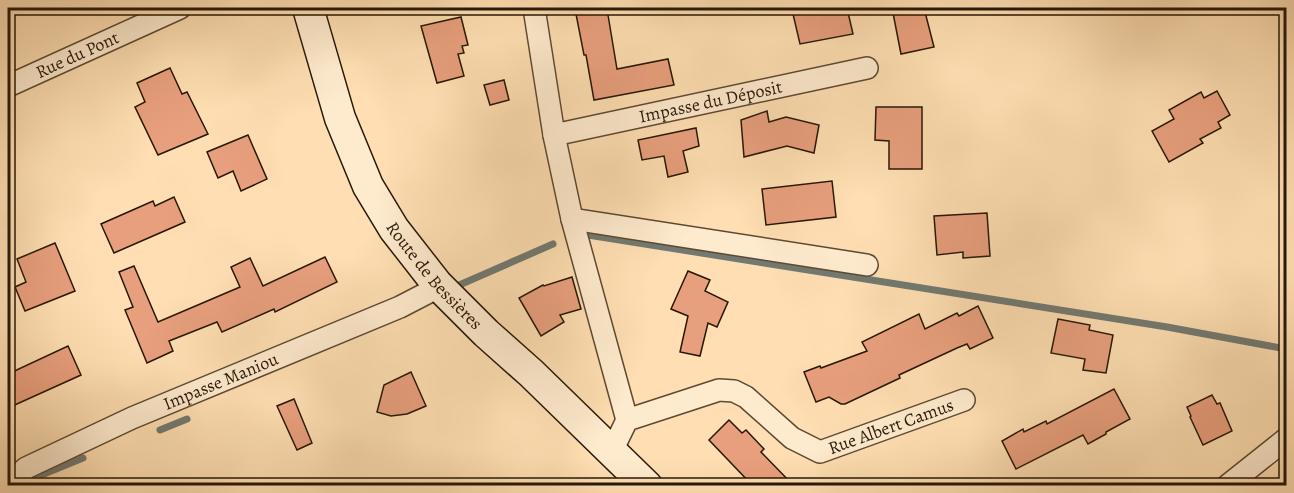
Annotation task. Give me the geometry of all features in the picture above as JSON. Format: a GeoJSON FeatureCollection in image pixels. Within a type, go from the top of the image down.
{"type":"FeatureCollection","features":[{"type":"Feature","properties":{"kind":"main road","name":"Route de Bessières"},"geometry":{"type":"LineString","coordinates":[[308,8],[340,117],[368,186],[394,229],[437,284],[647,486]]}},
{"type":"Feature","properties":{"kind":"street","name":"Rue du Pont"},"geometry":{"type":"LineString","coordinates":[[8,86],[180,8]]}},
{"type":"Feature","properties":{"kind":"street"},"geometry":{"type":"LineString","coordinates":[[534,8],[554,135],[572,219],[627,420],[612,451]]}},
{"type":"Feature","properties":{"kind":"street","name":"Impasse du Déposit"},"geometry":{"type":"LineString","coordinates":[[554,135],[867,68]]}},
{"type":"Feature","properties":{"kind":"street"},"geometry":{"type":"LineString","coordinates":[[572,219],[867,265]]}},
{"type":"Feature","properties":{"kind":"street","name":"Impasse Maniou"},"geometry":{"type":"LineString","coordinates":[[8,485],[26,468],[122,423],[400,307],[427,293],[437,284]]}},
{"type":"Feature","properties":{"kind":"street","name":"Rue Albert Camus"},"geometry":{"type":"LineString","coordinates":[[627,420],[718,390],[734,391],[746,397],[792,438],[820,452],[964,400]]}},
{"type":"Feature","properties":{"kind":"street"},"geometry":{"type":"LineString","coordinates":[[1227,486],[1287,439]]}},
{"type":"Feature","properties":{"kind":"building"},"geometry":{"type":"Polygon","coordinates":[[[830,8],[847,8],[853,34],[800,44],[793,14],[830,8]]]}},
{"type":"Feature","properties":{"kind":"building"},"geometry":{"type":"Polygon","coordinates":[[[892,8],[924,8],[934,47],[901,54],[892,8]]]}},
{"type":"Feature","properties":{"kind":"building"},"geometry":{"type":"Polygon","coordinates":[[[607,9],[617,69],[668,59],[674,85],[594,100],[576,14],[607,9]]]}},
{"type":"Feature","properties":{"kind":"building"},"geometry":{"type":"Polygon","coordinates":[[[461,17],[468,45],[462,46],[464,53],[458,54],[464,76],[437,83],[421,26],[461,17]]]}},
{"type":"Feature","properties":{"kind":"building"},"geometry":{"type":"Polygon","coordinates":[[[170,68],[182,94],[187,92],[208,134],[158,155],[135,107],[145,102],[137,83],[170,68]]]}},
{"type":"Feature","properties":{"kind":"building"},"geometry":{"type":"Polygon","coordinates":[[[504,80],[509,100],[490,105],[484,85],[504,80]]]}},
{"type":"Feature","properties":{"kind":"building"},"geometry":{"type":"Polygon","coordinates":[[[1217,91],[1230,115],[1218,122],[1221,128],[1200,139],[1203,143],[1169,162],[1152,131],[1174,119],[1169,110],[1201,92],[1204,98],[1217,91]]]}},
{"type":"Feature","properties":{"kind":"building"},"geometry":{"type":"Polygon","coordinates":[[[876,107],[922,107],[922,169],[889,169],[889,141],[875,140],[876,107]]]}},
{"type":"Feature","properties":{"kind":"building"},"geometry":{"type":"Polygon","coordinates":[[[767,111],[769,122],[786,117],[819,125],[814,153],[787,146],[744,157],[741,120],[767,111]]]}},
{"type":"Feature","properties":{"kind":"building"},"geometry":{"type":"Polygon","coordinates":[[[696,128],[699,146],[683,151],[688,172],[668,177],[664,156],[642,160],[638,140],[696,128]]]}},
{"type":"Feature","properties":{"kind":"building"},"geometry":{"type":"Polygon","coordinates":[[[248,135],[267,179],[241,191],[233,171],[218,178],[207,152],[248,135]]]}},
{"type":"Feature","properties":{"kind":"building"},"geometry":{"type":"Polygon","coordinates":[[[832,181],[836,217],[766,225],[762,189],[832,181]]]}},
{"type":"Feature","properties":{"kind":"building"},"geometry":{"type":"Polygon","coordinates":[[[174,197],[185,222],[114,253],[101,224],[153,201],[155,206],[174,197]]]}},
{"type":"Feature","properties":{"kind":"building"},"geometry":{"type":"Polygon","coordinates":[[[987,213],[990,256],[963,258],[963,252],[937,255],[934,216],[987,213]]]}},
{"type":"Feature","properties":{"kind":"building"},"geometry":{"type":"Polygon","coordinates":[[[55,243],[75,291],[25,311],[15,287],[26,282],[17,259],[55,243]]]}},
{"type":"Feature","properties":{"kind":"building"},"geometry":{"type":"Polygon","coordinates":[[[325,257],[337,282],[275,312],[274,309],[222,332],[217,322],[169,341],[173,351],[147,363],[125,310],[133,307],[119,272],[134,266],[158,322],[240,287],[231,267],[250,258],[263,286],[325,257]]]}},
{"type":"Feature","properties":{"kind":"building"},"geometry":{"type":"Polygon","coordinates":[[[688,271],[710,280],[705,291],[728,302],[717,327],[708,323],[700,356],[680,352],[688,316],[671,309],[688,271]]]}},
{"type":"Feature","properties":{"kind":"building"},"geometry":{"type":"Polygon","coordinates":[[[572,277],[581,309],[560,315],[564,322],[541,336],[519,298],[543,285],[572,277]]]}},
{"type":"Feature","properties":{"kind":"building"},"geometry":{"type":"Polygon","coordinates":[[[978,306],[993,338],[970,349],[967,344],[957,348],[845,404],[829,397],[816,402],[804,372],[867,351],[862,342],[919,314],[925,329],[957,313],[959,316],[978,306]]]}},
{"type":"Feature","properties":{"kind":"building"},"geometry":{"type":"Polygon","coordinates":[[[1058,319],[1090,325],[1089,330],[1113,335],[1106,373],[1083,370],[1085,359],[1051,353],[1058,319]]]}},
{"type":"Feature","properties":{"kind":"building"},"geometry":{"type":"Polygon","coordinates":[[[68,346],[81,375],[8,408],[8,374],[68,346]]]}},
{"type":"Feature","properties":{"kind":"building"},"geometry":{"type":"Polygon","coordinates":[[[411,372],[426,406],[407,414],[391,416],[377,412],[384,385],[411,372]]]}},
{"type":"Feature","properties":{"kind":"building"},"geometry":{"type":"Polygon","coordinates":[[[1114,389],[1130,419],[1088,444],[1083,435],[1016,469],[1002,441],[1023,429],[1024,432],[1046,421],[1047,424],[1114,389]]]}},
{"type":"Feature","properties":{"kind":"building"},"geometry":{"type":"Polygon","coordinates":[[[1212,395],[1217,404],[1220,403],[1232,431],[1203,445],[1187,407],[1212,395]]]}},
{"type":"Feature","properties":{"kind":"building"},"geometry":{"type":"Polygon","coordinates":[[[294,399],[312,443],[297,450],[277,406],[294,399]]]}},
{"type":"Feature","properties":{"kind":"building"},"geometry":{"type":"Polygon","coordinates":[[[729,420],[742,433],[746,430],[764,449],[761,452],[794,486],[753,486],[709,440],[729,420]]]}},
{"type":"Feature","properties":{"kind":"waterway"},"geometry":{"type":"LineString","coordinates":[[588,235],[1167,327],[1286,349]]}},
{"type":"Feature","properties":{"kind":"waterway"},"geometry":{"type":"LineString","coordinates":[[457,286],[553,244]]}},
{"type":"Feature","properties":{"kind":"waterway"},"geometry":{"type":"LineString","coordinates":[[160,430],[187,419]]}},
{"type":"Feature","properties":{"kind":"waterway"},"geometry":{"type":"LineString","coordinates":[[27,486],[39,476],[83,458]]}}]}
